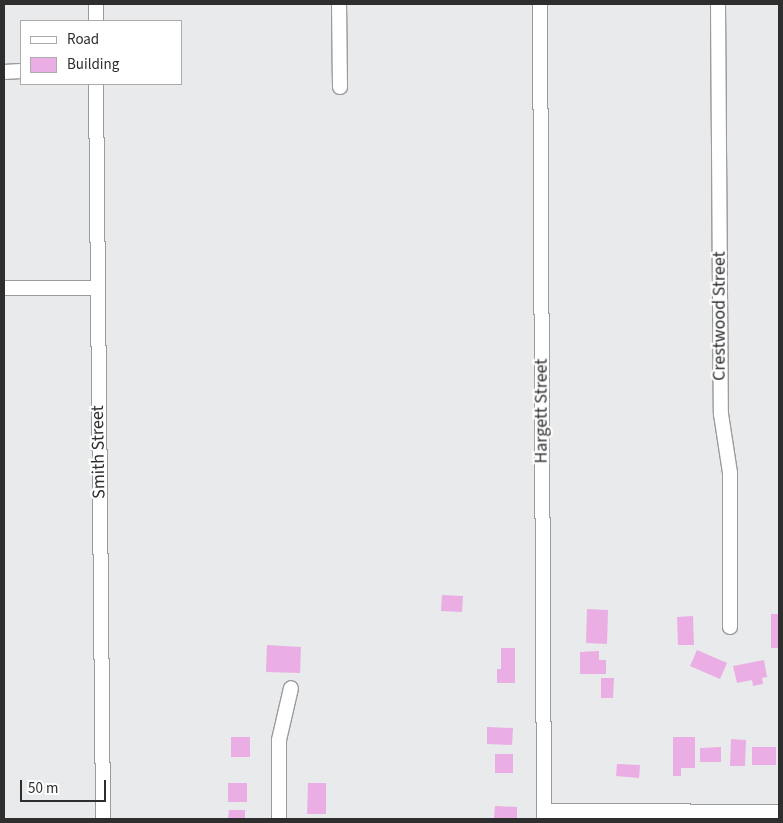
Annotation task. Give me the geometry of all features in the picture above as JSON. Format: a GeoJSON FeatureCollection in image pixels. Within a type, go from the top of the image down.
{"type":"FeatureCollection","features":[{"type":"Feature","properties":{"kind":"street"},"geometry":{"type":"LineString","coordinates":[[96,4],[96,20]]}},
{"type":"Feature","properties":{"kind":"street"},"geometry":{"type":"LineString","coordinates":[[339,4],[340,87]]}},
{"type":"Feature","properties":{"kind":"street","name":"Hargett Street"},"geometry":{"type":"LineString","coordinates":[[540,4],[544,815]]}},
{"type":"Feature","properties":{"kind":"street","name":"Crestwood Street"},"geometry":{"type":"LineString","coordinates":[[718,4],[721,414],[730,473],[730,627]]}},
{"type":"Feature","properties":{"kind":"street"},"geometry":{"type":"LineString","coordinates":[[4,72],[20,71]]}},
{"type":"Feature","properties":{"kind":"street","name":"Smith Street"},"geometry":{"type":"LineString","coordinates":[[96,85],[103,819]]}},
{"type":"Feature","properties":{"kind":"street"},"geometry":{"type":"LineString","coordinates":[[4,288],[97,288]]}},
{"type":"Feature","properties":{"kind":"street"},"geometry":{"type":"LineString","coordinates":[[278,819],[279,740],[291,688]]}},
{"type":"Feature","properties":{"kind":"street"},"geometry":{"type":"LineString","coordinates":[[544,815],[779,812]]}},
{"type":"Feature","properties":{"kind":"building"},"geometry":{"type":"Polygon","coordinates":[[[442,595],[463,596],[462,612],[441,611],[442,595]]]}},
{"type":"Feature","properties":{"kind":"building"},"geometry":{"type":"Polygon","coordinates":[[[587,609],[608,610],[607,644],[586,643],[587,609]]]}},
{"type":"Feature","properties":{"kind":"building"},"geometry":{"type":"Polygon","coordinates":[[[771,614],[779,614],[779,648],[771,648],[771,614]]]}},
{"type":"Feature","properties":{"kind":"building"},"geometry":{"type":"Polygon","coordinates":[[[693,616],[694,645],[678,645],[677,617],[693,616]]]}},
{"type":"Feature","properties":{"kind":"building"},"geometry":{"type":"Polygon","coordinates":[[[267,645],[301,647],[300,673],[266,672],[267,645]]]}},
{"type":"Feature","properties":{"kind":"building"},"geometry":{"type":"Polygon","coordinates":[[[501,648],[515,648],[515,683],[497,683],[497,669],[501,669],[501,648]]]}},
{"type":"Feature","properties":{"kind":"building"},"geometry":{"type":"Polygon","coordinates":[[[697,650],[727,663],[720,679],[690,666],[697,650]]]}},
{"type":"Feature","properties":{"kind":"building"},"geometry":{"type":"Polygon","coordinates":[[[599,651],[599,660],[606,660],[606,674],[580,674],[580,652],[599,651]]]}},
{"type":"Feature","properties":{"kind":"building"},"geometry":{"type":"Polygon","coordinates":[[[764,660],[767,677],[762,678],[763,684],[753,686],[752,680],[737,683],[733,666],[764,660]]]}},
{"type":"Feature","properties":{"kind":"building"},"geometry":{"type":"Polygon","coordinates":[[[601,678],[614,678],[613,698],[601,698],[601,678]]]}},
{"type":"Feature","properties":{"kind":"building"},"geometry":{"type":"Polygon","coordinates":[[[487,727],[513,728],[512,745],[487,744],[487,727]]]}},
{"type":"Feature","properties":{"kind":"building"},"geometry":{"type":"Polygon","coordinates":[[[231,737],[250,737],[250,757],[231,757],[231,737]]]}},
{"type":"Feature","properties":{"kind":"building"},"geometry":{"type":"Polygon","coordinates":[[[673,737],[695,737],[695,768],[681,768],[681,776],[673,776],[673,737]]]}},
{"type":"Feature","properties":{"kind":"building"},"geometry":{"type":"Polygon","coordinates":[[[731,739],[746,740],[745,766],[730,766],[731,739]]]}},
{"type":"Feature","properties":{"kind":"building"},"geometry":{"type":"Polygon","coordinates":[[[721,747],[721,762],[700,762],[700,748],[721,747]]]}},
{"type":"Feature","properties":{"kind":"building"},"geometry":{"type":"Polygon","coordinates":[[[752,747],[776,747],[776,765],[752,765],[752,747]]]}},
{"type":"Feature","properties":{"kind":"building"},"geometry":{"type":"Polygon","coordinates":[[[495,754],[513,754],[513,773],[495,773],[495,754]]]}},
{"type":"Feature","properties":{"kind":"building"},"geometry":{"type":"Polygon","coordinates":[[[617,764],[640,765],[639,778],[616,776],[617,764]]]}},
{"type":"Feature","properties":{"kind":"building"},"geometry":{"type":"Polygon","coordinates":[[[228,783],[247,783],[247,802],[228,802],[228,783]]]}},
{"type":"Feature","properties":{"kind":"building"},"geometry":{"type":"Polygon","coordinates":[[[308,783],[326,783],[326,814],[307,814],[308,783]]]}},
{"type":"Feature","properties":{"kind":"building"},"geometry":{"type":"Polygon","coordinates":[[[495,806],[517,807],[517,819],[494,819],[495,806]]]}},
{"type":"Feature","properties":{"kind":"building"},"geometry":{"type":"Polygon","coordinates":[[[229,810],[245,810],[245,819],[228,819],[229,810]]]}}]}
